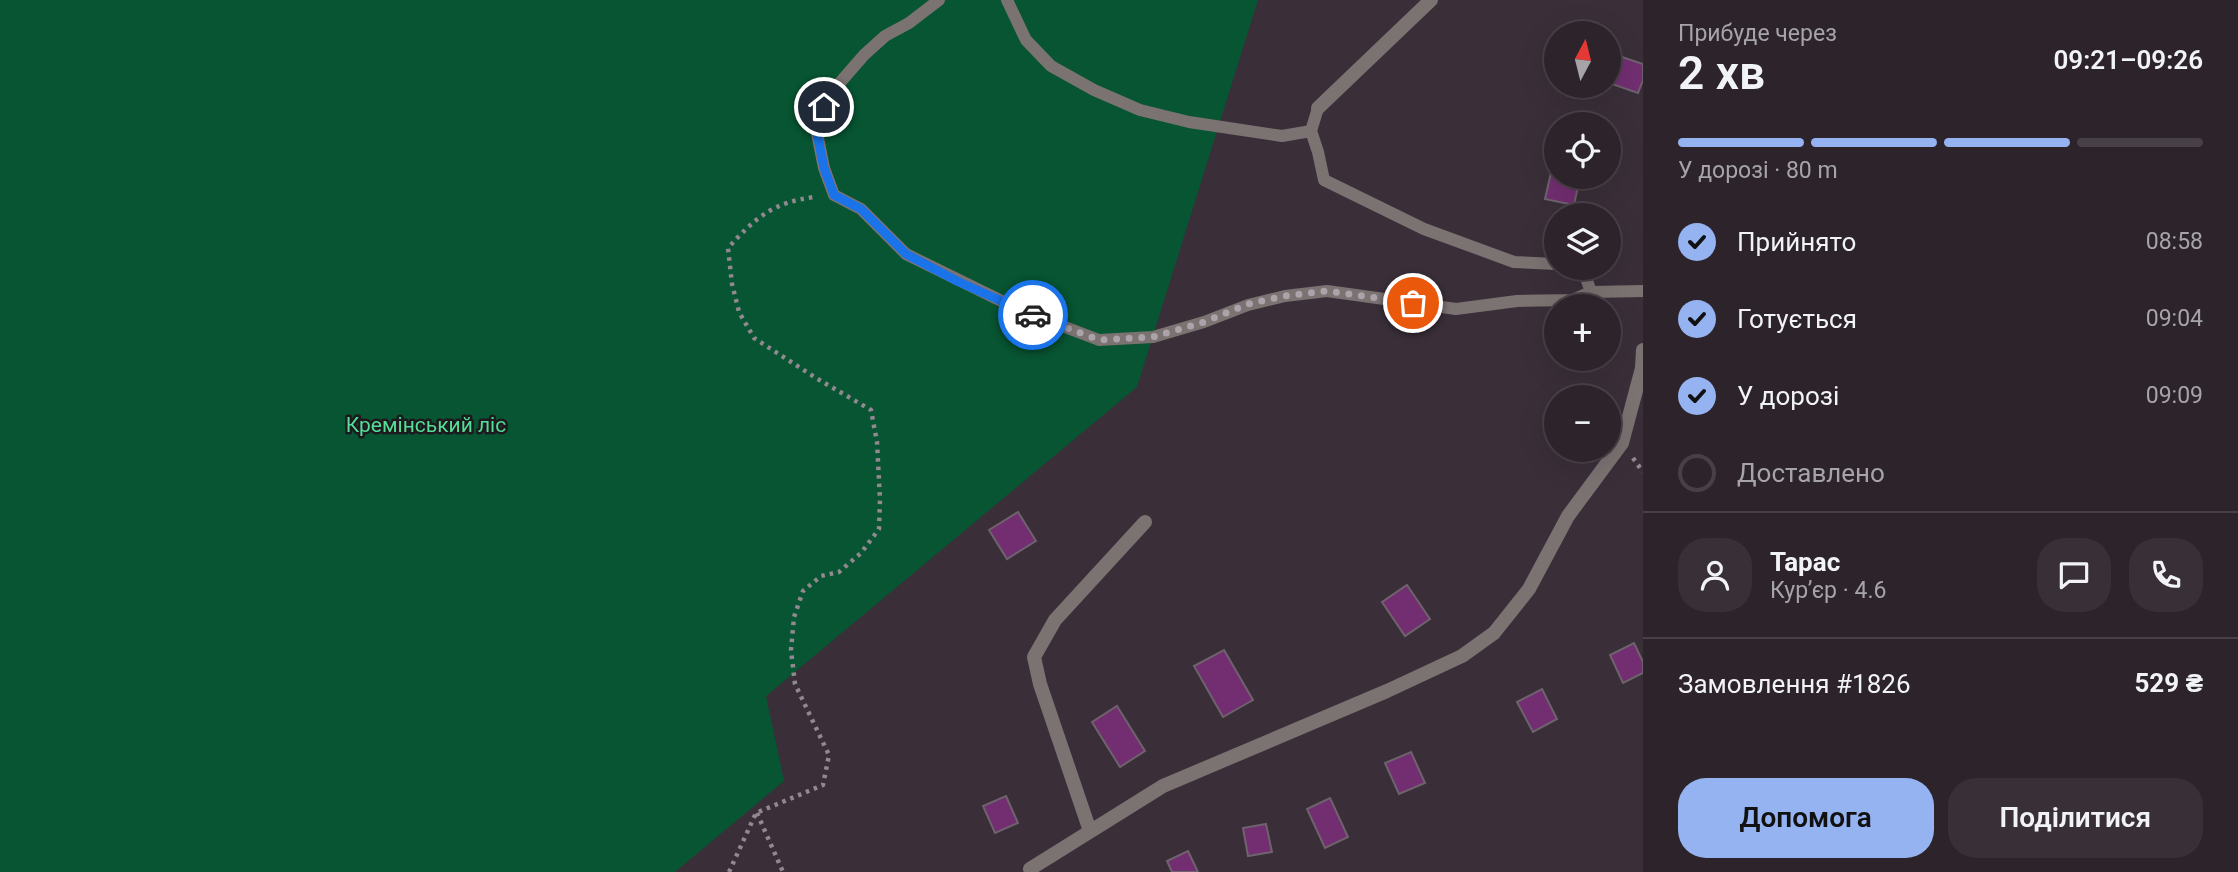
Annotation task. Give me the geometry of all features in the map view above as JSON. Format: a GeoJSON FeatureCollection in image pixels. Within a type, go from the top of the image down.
{"type":"FeatureCollection","features":[{"type":"Feature","properties":{"kind":"street"},"geometry":{"type":"LineString","coordinates":[[1318,108],[1431,0]]}},
{"type":"Feature","properties":{"kind":"street"},"geometry":{"type":"LineString","coordinates":[[1029,871],[1163,786],[1387,691],[1462,656],[1494,633],[1529,590],[1568,516],[1622,443],[1642,368],[1643,350]]}},
{"type":"Feature","properties":{"kind":"street"},"geometry":{"type":"LineString","coordinates":[[1090,831],[1034,657],[1055,620],[1145,522]]}},
{"type":"Feature","properties":{"kind":"lane"},"geometry":{"type":"LineString","coordinates":[[939,0],[909,23],[885,36],[837,86],[824,107],[816,128],[824,168],[834,195],[861,209],[906,254],[1018,309],[1099,340],[1153,337],[1204,322],[1248,304],[1327,291],[1456,309],[1517,301],[1572,300],[1591,292],[1643,290]]}},
{"type":"Feature","properties":{"kind":"lane"},"geometry":{"type":"LineString","coordinates":[[1007,0],[1026,40],[1051,66],[1094,90],[1140,110],[1189,122],[1282,136],[1311,131]]}},
{"type":"Feature","properties":{"kind":"lane"},"geometry":{"type":"LineString","coordinates":[[1318,108],[1311,131],[1324,180],[1424,229],[1514,262],[1544,263]]}},
{"type":"Feature","properties":{"kind":"lane"},"geometry":{"type":"LineString","coordinates":[[1587,280],[1591,292]]}},
{"type":"Feature","properties":{"kind":"path"},"geometry":{"type":"LineString","coordinates":[[729,872],[756,813],[823,785],[829,755],[795,684],[791,650],[794,617],[803,591],[821,576],[839,572],[861,553],[879,529],[879,473],[871,410],[754,338],[739,312],[732,284],[728,248],[763,213],[803,198],[834,195]]}},
{"type":"Feature","properties":{"kind":"path"},"geometry":{"type":"LineString","coordinates":[[756,813],[783,872]]}},
{"type":"Feature","properties":{"kind":"green space","name":"Кремінський ліс"},"geometry":{"type":"Polygon","coordinates":[[[0,0],[1258,0],[1137,387],[766,696],[784,781],[675,872],[0,872],[0,0]]]}},
{"type":"Feature","properties":{"kind":"building"},"geometry":{"type":"Polygon","coordinates":[[[1621,57],[1643,64],[1643,80],[1638,93],[1621,87],[1621,57]]]}},
{"type":"Feature","properties":{"kind":"building"},"geometry":{"type":"Polygon","coordinates":[[[1547,189],[1577,189],[1574,203],[1545,199],[1547,189]]]}},
{"type":"Feature","properties":{"kind":"building"},"geometry":{"type":"Polygon","coordinates":[[[1018,512],[1036,541],[1007,559],[989,530],[1018,512]]]}},
{"type":"Feature","properties":{"kind":"building"},"geometry":{"type":"Polygon","coordinates":[[[1407,585],[1430,619],[1405,636],[1382,602],[1407,585]]]}},
{"type":"Feature","properties":{"kind":"building"},"geometry":{"type":"Polygon","coordinates":[[[1634,643],[1643,662],[1643,673],[1623,683],[1610,655],[1634,643]]]}},
{"type":"Feature","properties":{"kind":"building"},"geometry":{"type":"Polygon","coordinates":[[[1224,650],[1253,700],[1223,717],[1194,666],[1224,650]]]}},
{"type":"Feature","properties":{"kind":"building"},"geometry":{"type":"Polygon","coordinates":[[[1542,689],[1557,719],[1533,732],[1517,702],[1542,689]]]}},
{"type":"Feature","properties":{"kind":"building"},"geometry":{"type":"Polygon","coordinates":[[[1117,706],[1145,751],[1120,767],[1092,722],[1117,706]]]}},
{"type":"Feature","properties":{"kind":"building"},"geometry":{"type":"Polygon","coordinates":[[[1411,752],[1425,783],[1399,794],[1385,763],[1411,752]]]}},
{"type":"Feature","properties":{"kind":"building"},"geometry":{"type":"Polygon","coordinates":[[[1006,796],[1018,823],[995,833],[983,806],[1006,796]]]}},
{"type":"Feature","properties":{"kind":"building"},"geometry":{"type":"Polygon","coordinates":[[[1330,798],[1348,837],[1325,848],[1307,809],[1330,798]]]}},
{"type":"Feature","properties":{"kind":"building"},"geometry":{"type":"Polygon","coordinates":[[[1266,824],[1272,852],[1248,856],[1243,828],[1266,824]]]}},
{"type":"Feature","properties":{"kind":"building"},"geometry":{"type":"Polygon","coordinates":[[[1188,851],[1198,872],[1172,872],[1167,861],[1188,851]]]}},
{"type":"Feature","properties":{"kind":"way so far"},"geometry":{"type":"LineString","coordinates":[[1033,315],[1099,340],[1153,337],[1204,322],[1248,304],[1327,291],[1413,303]]}},
{"type":"Feature","properties":{"kind":"route"},"geometry":{"type":"LineString","coordinates":[[824,107],[816,128],[824,168],[834,195],[861,209],[906,254],[959,282],[1033,315]]}}]}
